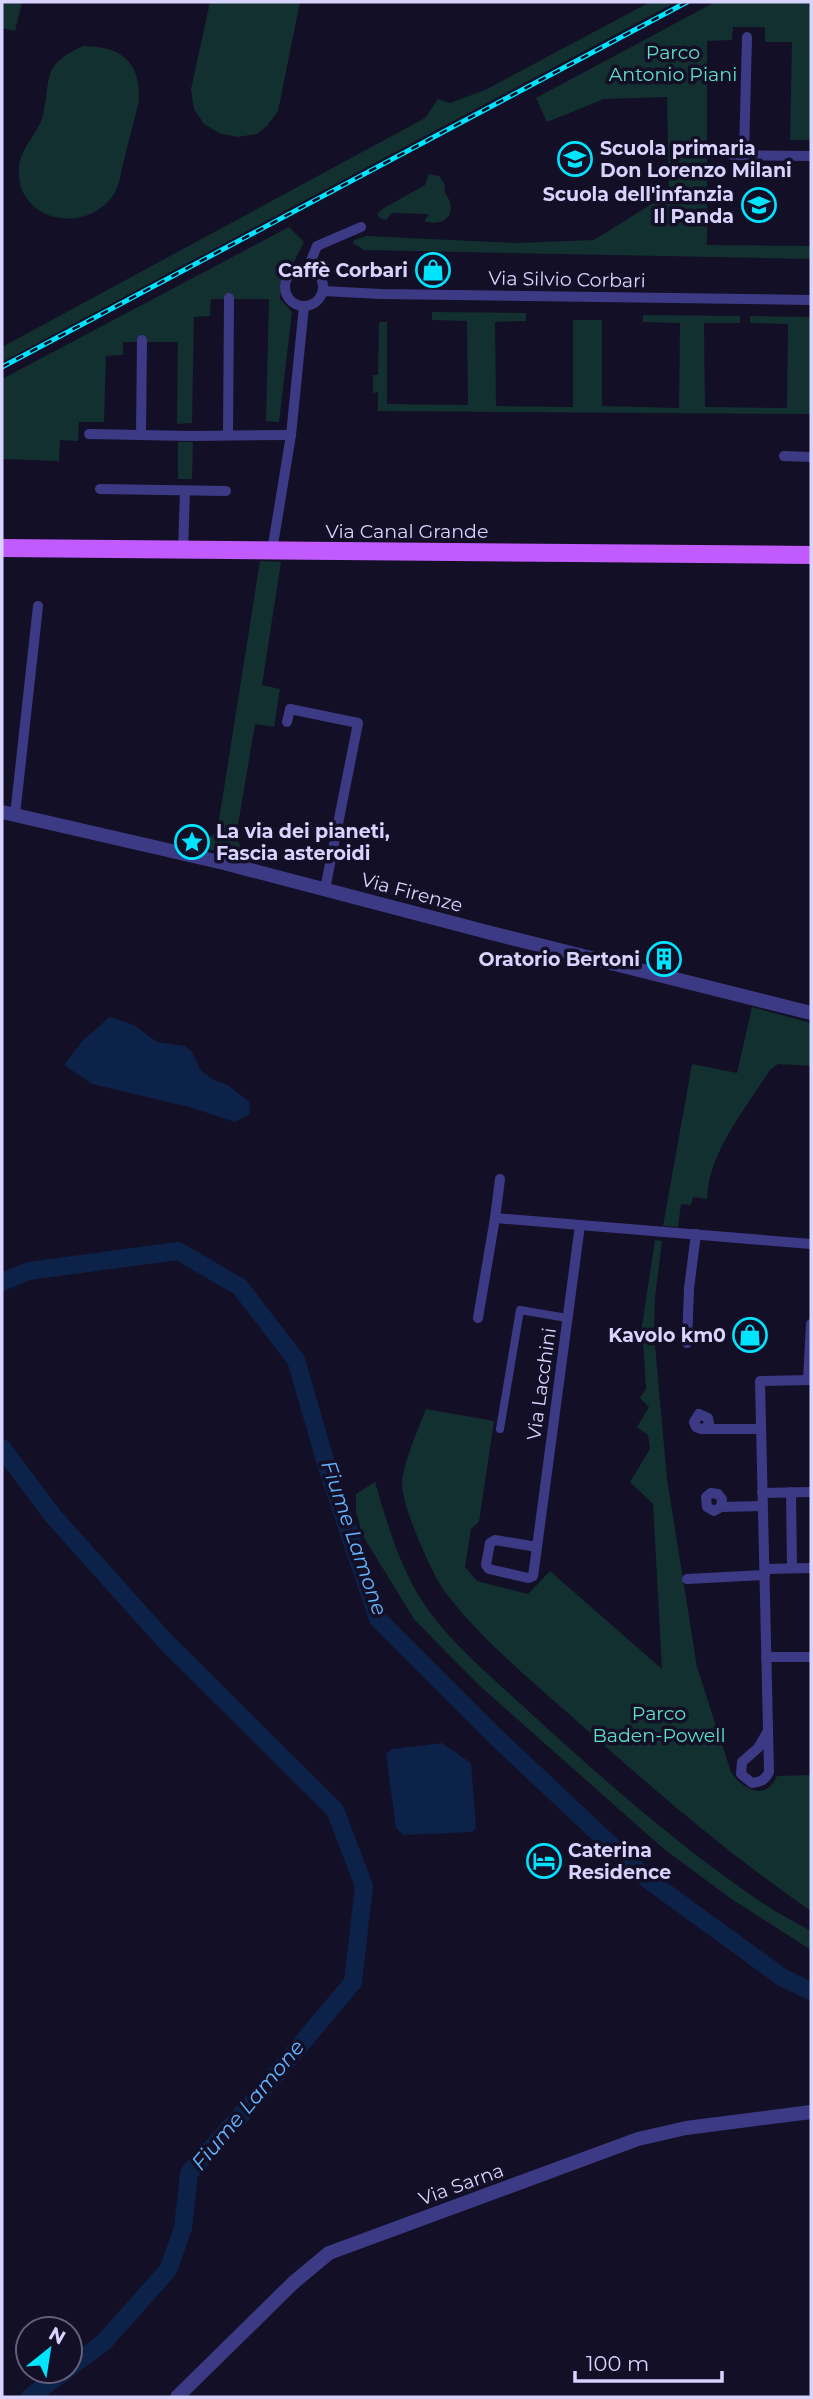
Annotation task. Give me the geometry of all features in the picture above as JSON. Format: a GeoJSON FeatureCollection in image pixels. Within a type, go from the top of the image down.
{"type":"FeatureCollection","features":[{"type":"Feature","properties":{"kind":"main road","name":"Via Canal Grande"},"geometry":{"type":"LineString","coordinates":[[2,548],[811,555]]}},
{"type":"Feature","properties":{"kind":"street"},"geometry":{"type":"LineString","coordinates":[[744,155],[747,37]]}},
{"type":"Feature","properties":{"kind":"street"},"geometry":{"type":"LineString","coordinates":[[732,155],[811,156]]}},
{"type":"Feature","properties":{"kind":"street"},"geometry":{"type":"LineString","coordinates":[[308,268],[317,246],[361,227]]}},
{"type":"Feature","properties":{"kind":"street"},"geometry":{"type":"LineString","coordinates":[[308,268],[314,270],[322,279],[323,291],[314,303],[304,306],[289,299],[286,283],[296,269],[308,268]]}},
{"type":"Feature","properties":{"kind":"street","name":"Via Silvio Corbari"},"geometry":{"type":"LineString","coordinates":[[323,291],[811,299]]}},
{"type":"Feature","properties":{"kind":"street"},"geometry":{"type":"LineString","coordinates":[[228,435],[229,298]]}},
{"type":"Feature","properties":{"kind":"street"},"geometry":{"type":"LineString","coordinates":[[272,551],[291,435],[304,306]]}},
{"type":"Feature","properties":{"kind":"street"},"geometry":{"type":"LineString","coordinates":[[141,435],[142,340]]}},
{"type":"Feature","properties":{"kind":"street"},"geometry":{"type":"LineString","coordinates":[[89,434],[291,435]]}},
{"type":"Feature","properties":{"kind":"street"},"geometry":{"type":"LineString","coordinates":[[783,456],[811,457]]}},
{"type":"Feature","properties":{"kind":"street"},"geometry":{"type":"LineString","coordinates":[[100,489],[226,491]]}},
{"type":"Feature","properties":{"kind":"street"},"geometry":{"type":"LineString","coordinates":[[183,551],[185,491]]}},
{"type":"Feature","properties":{"kind":"street"},"geometry":{"type":"LineString","coordinates":[[8,814],[38,606]]}},
{"type":"Feature","properties":{"kind":"street"},"geometry":{"type":"LineString","coordinates":[[287,722],[292,696]]}},
{"type":"Feature","properties":{"kind":"street"},"geometry":{"type":"LineString","coordinates":[[289,709],[358,723],[325,889]]}},
{"type":"Feature","properties":{"kind":"street","name":"Via Firenze"},"geometry":{"type":"LineString","coordinates":[[8,814],[325,889],[811,1013]]}},
{"type":"Feature","properties":{"kind":"street"},"geometry":{"type":"LineString","coordinates":[[478,1318],[500,1180]]}},
{"type":"Feature","properties":{"kind":"street"},"geometry":{"type":"LineString","coordinates":[[495,1218],[811,1244]]}},
{"type":"Feature","properties":{"kind":"street","name":"Via Lacchini"},"geometry":{"type":"LineString","coordinates":[[537,1547],[495,1540],[490,1543],[486,1565],[489,1569],[528,1578],[533,1576],[537,1547],[568,1318],[580,1225]]}},
{"type":"Feature","properties":{"kind":"street"},"geometry":{"type":"LineString","coordinates":[[687,1343],[689,1288],[696,1234]]}},
{"type":"Feature","properties":{"kind":"street"},"geometry":{"type":"LineString","coordinates":[[500,1429],[520,1310],[568,1318]]}},
{"type":"Feature","properties":{"kind":"street"},"geometry":{"type":"LineString","coordinates":[[768,1731],[758,1748],[742,1762],[741,1774],[752,1783],[766,1778],[769,1755],[760,1381],[810,1380],[811,1324]]}},
{"type":"Feature","properties":{"kind":"street"},"geometry":{"type":"LineString","coordinates":[[705,1428],[760,1429]]}},
{"type":"Feature","properties":{"kind":"street"},"geometry":{"type":"LineString","coordinates":[[791,1492],[792,1568]]}},
{"type":"Feature","properties":{"kind":"street"},"geometry":{"type":"LineString","coordinates":[[762,1493],[811,1492]]}},
{"type":"Feature","properties":{"kind":"street"},"geometry":{"type":"LineString","coordinates":[[721,1507],[762,1506]]}},
{"type":"Feature","properties":{"kind":"street"},"geometry":{"type":"LineString","coordinates":[[687,1579],[811,1568]]}},
{"type":"Feature","properties":{"kind":"street"},"geometry":{"type":"LineString","coordinates":[[766,1657],[811,1657]]}},
{"type":"Feature","properties":{"kind":"street","name":"Via Sarna"},"geometry":{"type":"LineString","coordinates":[[177,2397],[293,2283],[328,2253],[638,2139],[687,2128],[811,2112]]}},
{"type":"Feature","properties":{"kind":"green space"},"geometry":{"type":"Polygon","coordinates":[[[2,2],[22,2],[15,31],[2,28],[2,2]]]}},
{"type":"Feature","properties":{"kind":"green space"},"geometry":{"type":"Polygon","coordinates":[[[210,2],[300,2],[278,111],[257,134],[237,137],[219,133],[204,124],[194,109],[191,89],[210,2]]]}},
{"type":"Feature","properties":{"kind":"green space"},"geometry":{"type":"Polygon","coordinates":[[[650,2],[676,2],[2,362],[2,347],[425,118],[438,99],[450,103],[485,90],[650,2]]]}},
{"type":"Feature","properties":{"kind":"green space","name":"Parco Antonio Piani"},"geometry":{"type":"Polygon","coordinates":[[[715,2],[811,2],[811,140],[790,140],[792,42],[765,42],[765,27],[733,27],[732,40],[707,41],[707,245],[811,246],[811,259],[364,250],[353,243],[354,240],[367,236],[518,243],[594,240],[669,193],[667,97],[604,99],[547,122],[536,98],[715,2]]]}},
{"type":"Feature","properties":{"kind":"green space"},"geometry":{"type":"Polygon","coordinates":[[[83,46],[108,49],[126,58],[136,76],[139,101],[114,194],[102,207],[87,215],[55,217],[40,211],[28,201],[21,186],[20,161],[41,122],[50,74],[60,60],[83,46]]]}},
{"type":"Feature","properties":{"kind":"green space"},"geometry":{"type":"Polygon","coordinates":[[[429,174],[439,176],[445,185],[451,208],[448,217],[435,223],[424,221],[429,214],[392,213],[386,220],[380,218],[377,214],[384,208],[425,185],[429,174]]]}},
{"type":"Feature","properties":{"kind":"green space"},"geometry":{"type":"Polygon","coordinates":[[[289,227],[304,242],[294,262],[281,278],[280,299],[292,312],[279,422],[266,421],[269,299],[211,299],[210,316],[194,317],[192,423],[177,424],[178,342],[123,342],[123,355],[106,356],[104,422],[79,422],[78,441],[60,440],[59,461],[2,459],[2,379],[289,227]]]}},
{"type":"Feature","properties":{"kind":"green space"},"geometry":{"type":"Polygon","coordinates":[[[432,312],[526,313],[526,321],[495,322],[496,406],[573,407],[573,320],[602,320],[602,406],[679,408],[680,323],[643,322],[643,315],[740,316],[740,323],[704,323],[705,407],[787,408],[788,324],[750,323],[750,316],[811,317],[811,414],[378,411],[378,392],[373,393],[373,375],[378,375],[379,322],[387,322],[387,404],[468,405],[467,321],[432,320],[432,312]]]}},
{"type":"Feature","properties":{"kind":"green space"},"geometry":{"type":"Polygon","coordinates":[[[178,442],[193,442],[192,479],[178,479],[178,442]]]}},
{"type":"Feature","properties":{"kind":"green space"},"geometry":{"type":"Polygon","coordinates":[[[260,561],[281,562],[262,685],[280,689],[274,727],[255,724],[237,831],[238,841],[246,858],[194,846],[212,836],[218,826],[260,561]]]}},
{"type":"Feature","properties":{"kind":"green space"},"geometry":{"type":"Polygon","coordinates":[[[752,1007],[811,1023],[811,1066],[778,1064],[770,1070],[721,1148],[709,1182],[707,1199],[693,1197],[691,1205],[681,1204],[678,1227],[663,1226],[692,1064],[737,1073],[752,1007]]]}},
{"type":"Feature","properties":{"kind":"green space","name":"Parco Baden-Powell"},"geometry":{"type":"Polygon","coordinates":[[[655,1240],[662,1241],[655,1297],[654,1334],[667,1479],[697,1667],[731,1772],[741,1783],[747,1788],[761,1791],[767,1789],[777,1776],[811,1775],[811,1911],[687,1817],[488,1641],[439,1583],[419,1540],[403,1495],[405,1467],[426,1409],[494,1421],[479,1522],[471,1529],[465,1567],[477,1581],[528,1594],[550,1571],[662,1669],[653,1504],[630,1482],[650,1449],[648,1435],[637,1427],[649,1407],[640,1398],[646,1389],[642,1326],[655,1240]]]}},
{"type":"Feature","properties":{"kind":"green space"},"geometry":{"type":"Polygon","coordinates":[[[375,1482],[403,1565],[416,1591],[438,1623],[480,1667],[639,1809],[761,1902],[811,1931],[811,1950],[730,1898],[664,1849],[482,1688],[414,1619],[363,1536],[356,1512],[356,1494],[375,1482]]]}},
{"type":"Feature","properties":{"kind":"water"},"geometry":{"type":"Polygon","coordinates":[[[110,1017],[134,1025],[157,1042],[185,1046],[192,1052],[201,1071],[228,1085],[249,1102],[250,1114],[235,1122],[189,1107],[92,1084],[64,1065],[83,1040],[110,1017]]]}},
{"type":"Feature","properties":{"kind":"water"},"geometry":{"type":"Polygon","coordinates":[[[442,1743],[471,1763],[476,1828],[472,1832],[404,1835],[396,1828],[386,1754],[392,1749],[442,1743]]]}},
{"type":"Feature","properties":{"kind":"waterway","name":"Fiume Lamone"},"geometry":{"type":"LineString","coordinates":[[2,1282],[29,1271],[178,1251],[240,1287],[296,1360],[327,1467],[378,1619],[497,1738],[647,1879],[783,1978],[811,1991]]}},
{"type":"Feature","properties":{"kind":"waterway","name":"Fiume Lamone"},"geometry":{"type":"LineString","coordinates":[[2,1448],[53,1516],[165,1641],[335,1810],[364,1886],[353,1982],[252,2103],[189,2173],[183,2228],[168,2270],[103,2343],[84,2357]]}},
{"type":"Feature","properties":{"kind":"waterway","name":"Fiume Lamone"},"geometry":{"type":"LineString","coordinates":[[30,2397],[46,2385]]}},
{"type":"Feature","properties":{"kind":"railway"},"geometry":{"type":"LineString","coordinates":[[2,367],[687,2]]}},
{"type":"Feature","properties":{"kind":"place","name":"Scuola primaria Don Lorenzo Milani"},"geometry":{"type":"Point","coordinates":[575,159]}},
{"type":"Feature","properties":{"kind":"place","name":"Scuola dell'infanzia Il Panda"},"geometry":{"type":"Point","coordinates":[759,205]}},
{"type":"Feature","properties":{"kind":"place","name":"Caffè Corbari"},"geometry":{"type":"Point","coordinates":[433,270]}},
{"type":"Feature","properties":{"kind":"place","name":"La via dei pianeti, Fascia asteroidi"},"geometry":{"type":"Point","coordinates":[192,842]}},
{"type":"Feature","properties":{"kind":"place","name":"Oratorio Bertoni"},"geometry":{"type":"Point","coordinates":[664,959]}},
{"type":"Feature","properties":{"kind":"place","name":"Kavolo km0"},"geometry":{"type":"Point","coordinates":[750,1335]}},
{"type":"Feature","properties":{"kind":"place","name":"Caterina Residence"},"geometry":{"type":"Point","coordinates":[544,1861]}}]}
